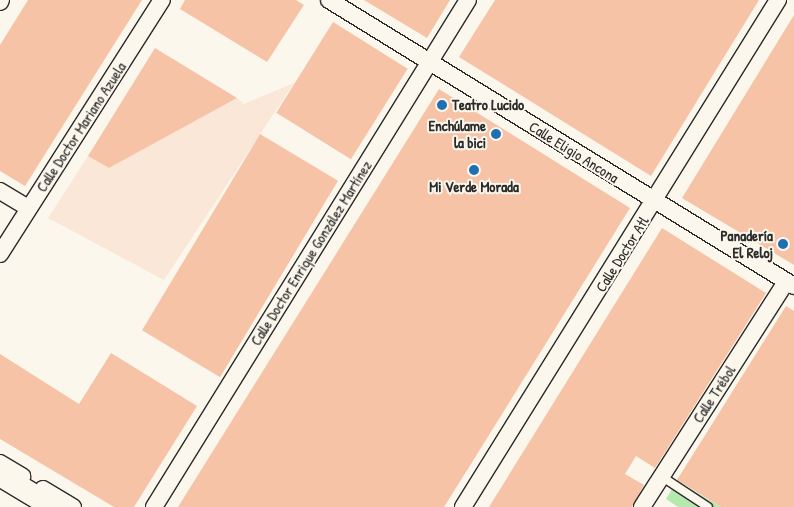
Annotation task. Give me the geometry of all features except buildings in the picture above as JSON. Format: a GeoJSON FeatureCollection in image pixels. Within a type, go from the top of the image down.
{"type":"FeatureCollection","features":[{"type":"Feature","properties":{"kind":"main road"},"geometry":{"type":"LineString","coordinates":[[0,475],[53,507]]}},
{"type":"Feature","properties":{"kind":"street","name":"Calle Doctor Mariano Azuela"},"geometry":{"type":"LineString","coordinates":[[0,254],[162,0]]}},
{"type":"Feature","properties":{"kind":"street","name":"Calle Eligio Ancona"},"geometry":{"type":"LineString","coordinates":[[329,0],[654,202],[790,284]]}},
{"type":"Feature","properties":{"kind":"street","name":"Calle Doctor Enrique González Martínez"},"geometry":{"type":"LineString","coordinates":[[154,507],[468,0]]}},
{"type":"Feature","properties":{"kind":"street","name":"Calle Doctor Atl"},"geometry":{"type":"LineString","coordinates":[[463,507],[778,0]]}},
{"type":"Feature","properties":{"kind":"street"},"geometry":{"type":"LineString","coordinates":[[0,190],[28,208]]}},
{"type":"Feature","properties":{"kind":"street","name":"Calle Trébol"},"geometry":{"type":"LineString","coordinates":[[642,507],[790,284]]}},
{"type":"Feature","properties":{"kind":"street"},"geometry":{"type":"LineString","coordinates":[[0,463],[73,507]]}},
{"type":"Feature","properties":{"kind":"street"},"geometry":{"type":"LineString","coordinates":[[0,487],[33,507]]}},
{"type":"Feature","properties":{"kind":"lane"},"geometry":{"type":"LineString","coordinates":[[661,476],[708,507]]}},
{"type":"Feature","properties":{"kind":"shaded area"},"geometry":{"type":"Polygon","coordinates":[[[294,83],[164,280],[48,218],[88,156],[109,168],[237,98],[244,104],[294,83]]]}},
{"type":"Feature","properties":{"kind":"green space"},"geometry":{"type":"Polygon","coordinates":[[[677,481],[721,507],[678,507],[666,499],[677,481]]]}},
{"type":"Feature","properties":{"kind":"place","name":"Teatro Lucido"},"geometry":{"type":"Point","coordinates":[442,105]}},
{"type":"Feature","properties":{"kind":"place","name":"Enchúlame la bici"},"geometry":{"type":"Point","coordinates":[496,134]}},
{"type":"Feature","properties":{"kind":"place","name":"Mi Verde Morada"},"geometry":{"type":"Point","coordinates":[474,170]}},
{"type":"Feature","properties":{"kind":"place","name":"Panadería El Reloj"},"geometry":{"type":"Point","coordinates":[783,244]}}]}
